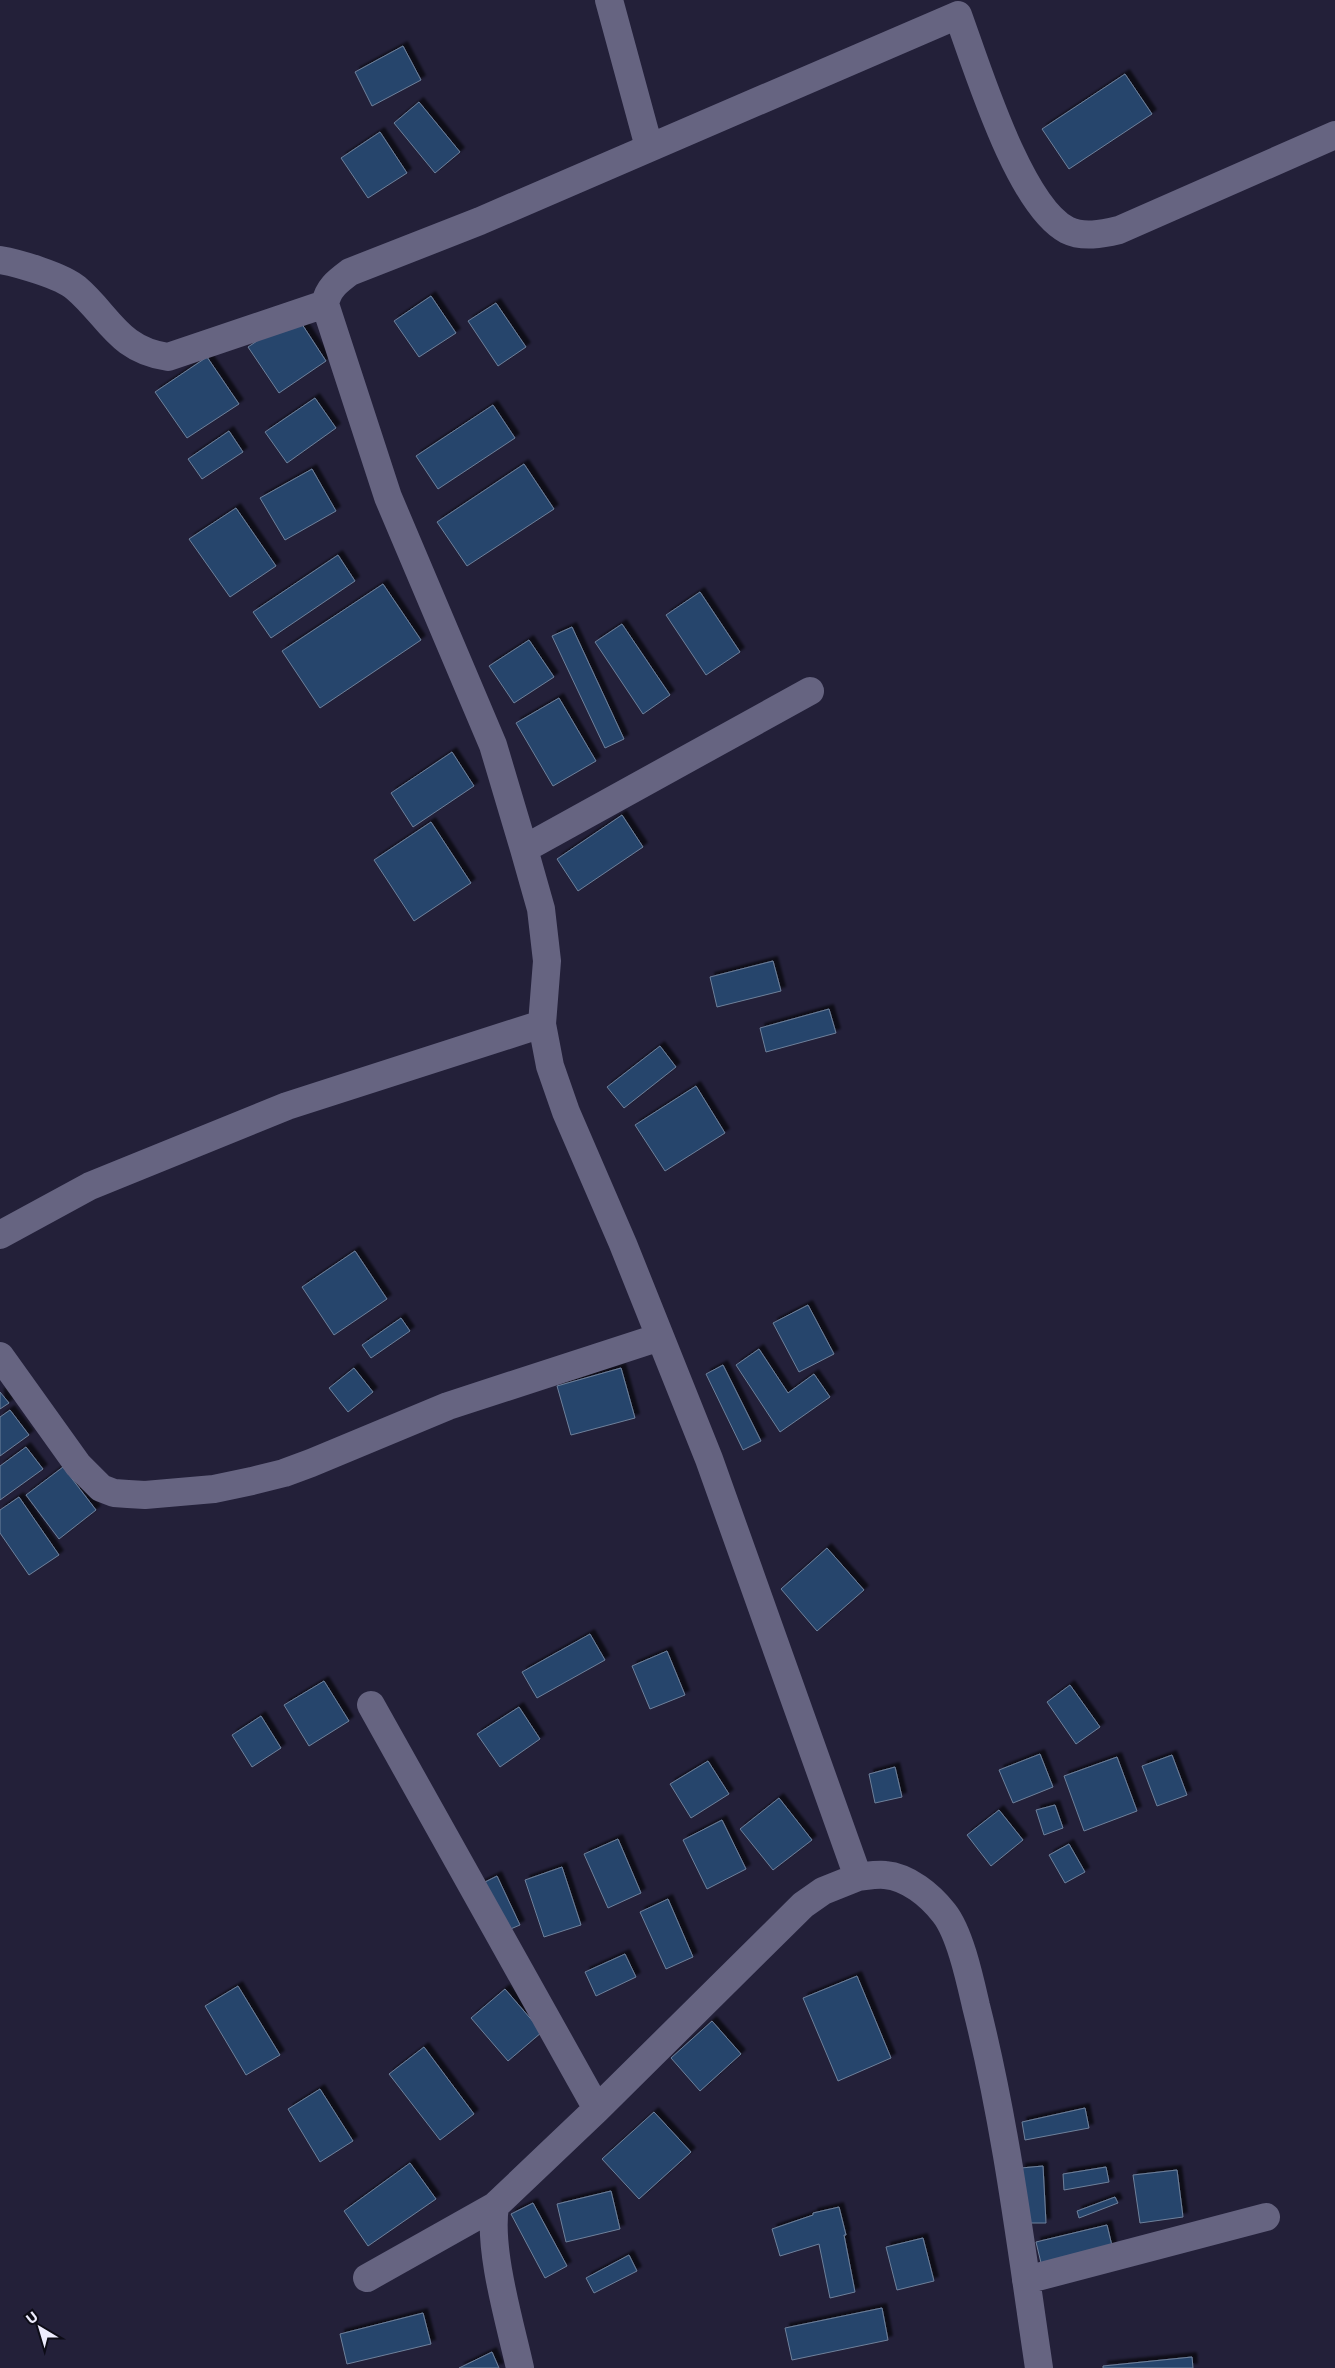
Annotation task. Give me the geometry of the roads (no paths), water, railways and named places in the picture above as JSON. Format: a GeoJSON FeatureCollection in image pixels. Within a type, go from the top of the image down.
{"type":"FeatureCollection","features":[{"type":"Feature","properties":{"kind":"street"},"geometry":{"type":"LineString","coordinates":[[608,0],[649,147]]}},
{"type":"Feature","properties":{"kind":"street"},"geometry":{"type":"LineString","coordinates":[[858,1877],[709,1458],[566,1112],[550,1066],[542,1024],[546,952],[541,909],[524,849],[493,745],[388,498],[325,304],[326,296],[334,284],[350,272],[480,221],[958,15],[992,106],[1025,184],[1043,210],[1067,230],[1092,236],[1119,230],[1335,135]]}},
{"type":"Feature","properties":{"kind":"street"},"geometry":{"type":"LineString","coordinates":[[0,260],[47,274],[74,286],[120,335],[151,354],[168,357],[325,304]]}},
{"type":"Feature","properties":{"kind":"street"},"geometry":{"type":"LineString","coordinates":[[524,849],[810,691]]}},
{"type":"Feature","properties":{"kind":"street"},"geometry":{"type":"LineString","coordinates":[[0,1235],[90,1186],[287,1106],[542,1024]]}},
{"type":"Feature","properties":{"kind":"street"},"geometry":{"type":"LineString","coordinates":[[0,1356],[78,1465],[90,1478],[101,1488],[114,1493],[145,1495],[214,1489],[284,1473],[448,1406],[660,1337]]}},
{"type":"Feature","properties":{"kind":"street"},"geometry":{"type":"LineString","coordinates":[[371,1705],[597,2109]]}},
{"type":"Feature","properties":{"kind":"street"},"geometry":{"type":"LineString","coordinates":[[367,2278],[495,2206],[597,2109],[803,1905],[823,1891],[858,1877],[884,1875],[906,1881],[926,1893],[945,1914],[958,1943],[968,1974],[992,2070],[1039,2368]]}},
{"type":"Feature","properties":{"kind":"street"},"geometry":{"type":"LineString","coordinates":[[495,2206],[492,2222],[499,2268],[520,2368]]}},
{"type":"Feature","properties":{"kind":"street"},"geometry":{"type":"LineString","coordinates":[[1026,2280],[1266,2217]]}}]}
